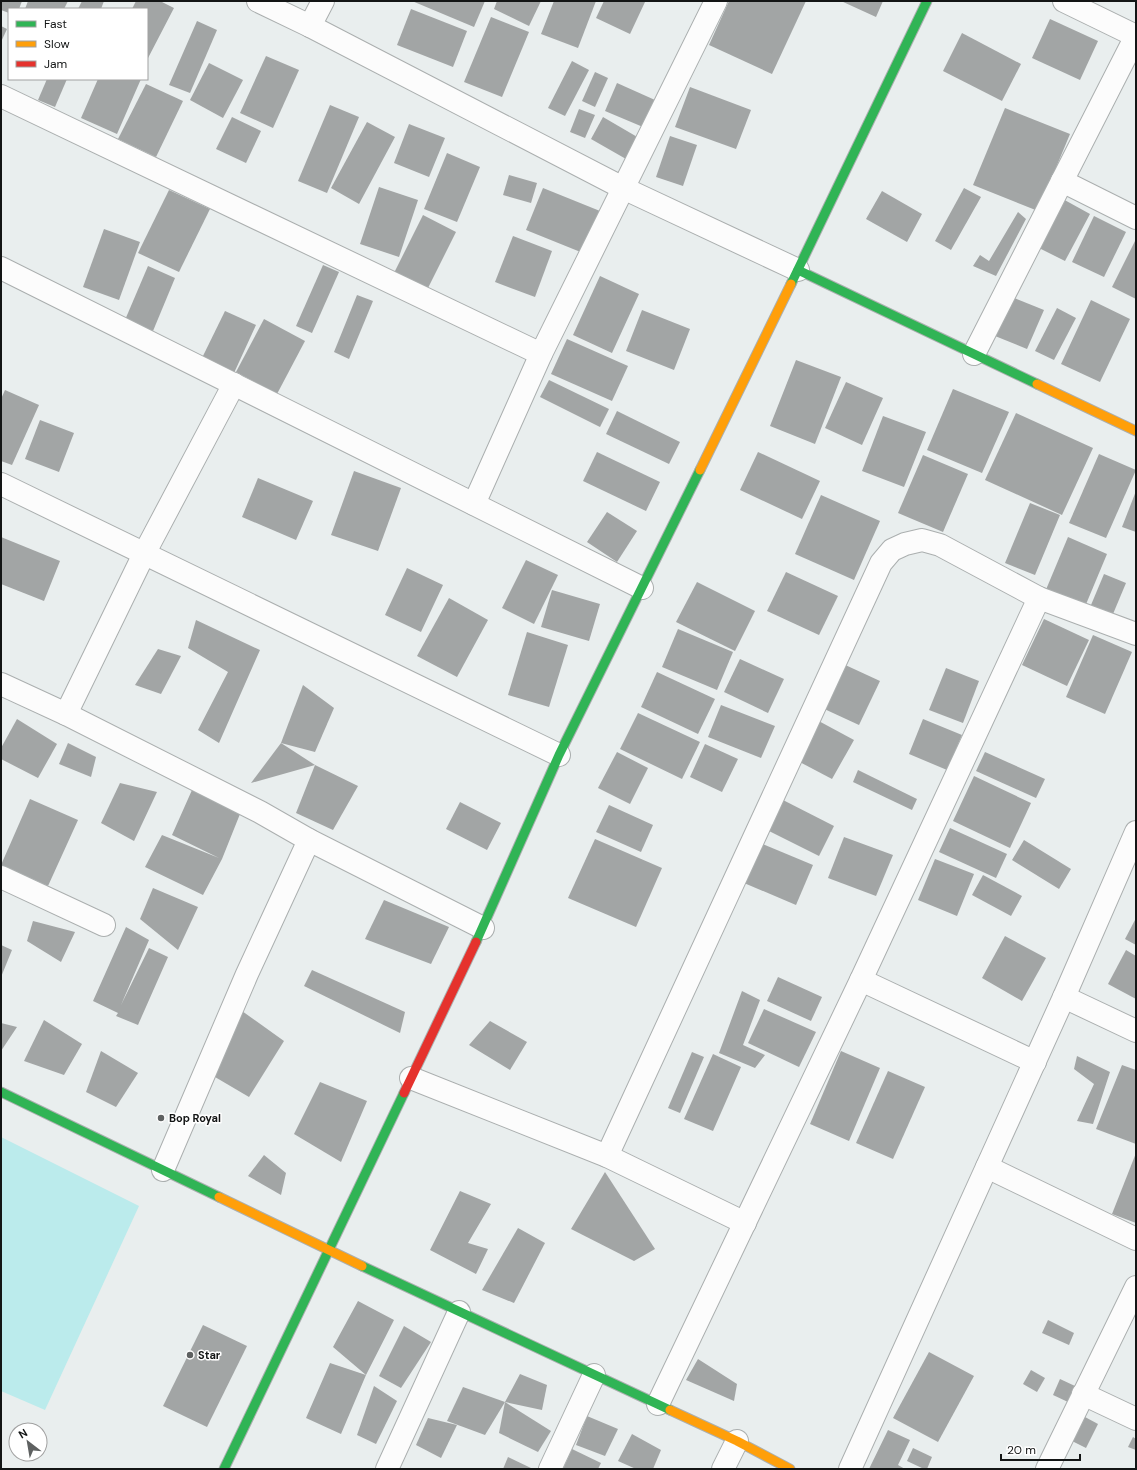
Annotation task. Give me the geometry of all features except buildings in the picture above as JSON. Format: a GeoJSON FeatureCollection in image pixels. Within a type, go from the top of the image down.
{"type":"FeatureCollection","features":[{"type":"Feature","properties":{"kind":"street"},"geometry":{"type":"LineString","coordinates":[[258,1],[310,26],[623,188],[1136,431]]}},
{"type":"Feature","properties":{"kind":"street"},"geometry":{"type":"LineString","coordinates":[[310,26],[323,1]]}},
{"type":"Feature","properties":{"kind":"street"},"geometry":{"type":"LineString","coordinates":[[474,504],[541,354],[716,1]]}},
{"type":"Feature","properties":{"kind":"street"},"geometry":{"type":"LineString","coordinates":[[224,1469],[483,928],[559,755],[798,270],[927,1]]}},
{"type":"Feature","properties":{"kind":"street"},"geometry":{"type":"LineString","coordinates":[[974,354],[1136,36],[1064,1]]}},
{"type":"Feature","properties":{"kind":"street"},"geometry":{"type":"LineString","coordinates":[[1,96],[541,354]]}},
{"type":"Feature","properties":{"kind":"street"},"geometry":{"type":"LineString","coordinates":[[1062,181],[1136,218]]}},
{"type":"Feature","properties":{"kind":"street"},"geometry":{"type":"LineString","coordinates":[[1,268],[642,588]]}},
{"type":"Feature","properties":{"kind":"street"},"geometry":{"type":"LineString","coordinates":[[66,714],[144,554],[234,384]]}},
{"type":"Feature","properties":{"kind":"street"},"geometry":{"type":"LineString","coordinates":[[1,484],[559,755]]}},
{"type":"Feature","properties":{"kind":"street"},"geometry":{"type":"LineString","coordinates":[[607,1156],[880,563],[892,550],[906,544],[922,540],[940,545],[1038,598],[1136,634]]}},
{"type":"Feature","properties":{"kind":"street"},"geometry":{"type":"LineString","coordinates":[[658,1404],[861,980],[1038,598]]}},
{"type":"Feature","properties":{"kind":"street"},"geometry":{"type":"LineString","coordinates":[[1,684],[66,714],[260,812],[309,840],[483,928]]}},
{"type":"Feature","properties":{"kind":"street"},"geometry":{"type":"LineString","coordinates":[[850,1469],[1035,1062],[1136,832]]}},
{"type":"Feature","properties":{"kind":"street"},"geometry":{"type":"LineString","coordinates":[[163,1170],[247,974],[309,840]]}},
{"type":"Feature","properties":{"kind":"street"},"geometry":{"type":"LineString","coordinates":[[1,877],[104,925]]}},
{"type":"Feature","properties":{"kind":"street"},"geometry":{"type":"LineString","coordinates":[[861,980],[1035,1062]]}},
{"type":"Feature","properties":{"kind":"street"},"geometry":{"type":"LineString","coordinates":[[1064,997],[1136,1031]]}},
{"type":"Feature","properties":{"kind":"street"},"geometry":{"type":"LineString","coordinates":[[410,1078],[607,1156],[745,1223]]}},
{"type":"Feature","properties":{"kind":"street"},"geometry":{"type":"LineString","coordinates":[[1,1092],[459,1312],[736,1441],[790,1469]]}},
{"type":"Feature","properties":{"kind":"street"},"geometry":{"type":"LineString","coordinates":[[987,1167],[1136,1239]]}},
{"type":"Feature","properties":{"kind":"street"},"geometry":{"type":"LineString","coordinates":[[1047,1469],[1136,1287]]}},
{"type":"Feature","properties":{"kind":"street"},"geometry":{"type":"LineString","coordinates":[[387,1469],[459,1312]]}},
{"type":"Feature","properties":{"kind":"street"},"geometry":{"type":"LineString","coordinates":[[550,1469],[594,1375]]}},
{"type":"Feature","properties":{"kind":"street"},"geometry":{"type":"LineString","coordinates":[[1083,1394],[1136,1419]]}},
{"type":"Feature","properties":{"kind":"street"},"geometry":{"type":"LineString","coordinates":[[723,1469],[736,1441]]}},
{"type":"Feature","properties":{"kind":"shaded area"},"geometry":{"type":"Polygon","coordinates":[[[1,1137],[139,1206],[45,1410],[1,1391],[1,1137]]]}},
{"type":"Feature","properties":{"kind":"traffic: fast"},"geometry":{"type":"LineString","coordinates":[[791,284],[927,1]]}},
{"type":"Feature","properties":{"kind":"traffic: fast"},"geometry":{"type":"LineString","coordinates":[[798,270],[1037,384]]}},
{"type":"Feature","properties":{"kind":"traffic: fast"},"geometry":{"type":"LineString","coordinates":[[476,942],[559,755],[700,470]]}},
{"type":"Feature","properties":{"kind":"traffic: fast"},"geometry":{"type":"LineString","coordinates":[[1,1092],[219,1197]]}},
{"type":"Feature","properties":{"kind":"traffic: fast"},"geometry":{"type":"LineString","coordinates":[[224,1469],[404,1093]]}},
{"type":"Feature","properties":{"kind":"traffic: fast"},"geometry":{"type":"LineString","coordinates":[[362,1266],[670,1410]]}},
{"type":"Feature","properties":{"kind":"traffic: slow"},"geometry":{"type":"LineString","coordinates":[[700,470],[791,284]]}},
{"type":"Feature","properties":{"kind":"traffic: slow"},"geometry":{"type":"LineString","coordinates":[[1037,384],[1136,431]]}},
{"type":"Feature","properties":{"kind":"traffic: slow"},"geometry":{"type":"LineString","coordinates":[[219,1197],[362,1266]]}},
{"type":"Feature","properties":{"kind":"traffic: slow"},"geometry":{"type":"LineString","coordinates":[[670,1410],[737,1441],[790,1469]]}},
{"type":"Feature","properties":{"kind":"traffic: jam"},"geometry":{"type":"LineString","coordinates":[[404,1093],[476,942]]}},
{"type":"Feature","properties":{"kind":"place","name":"Bop Royal"},"geometry":{"type":"Point","coordinates":[161,1118]}},
{"type":"Feature","properties":{"kind":"place","name":"Star"},"geometry":{"type":"Point","coordinates":[190,1355]}}]}
